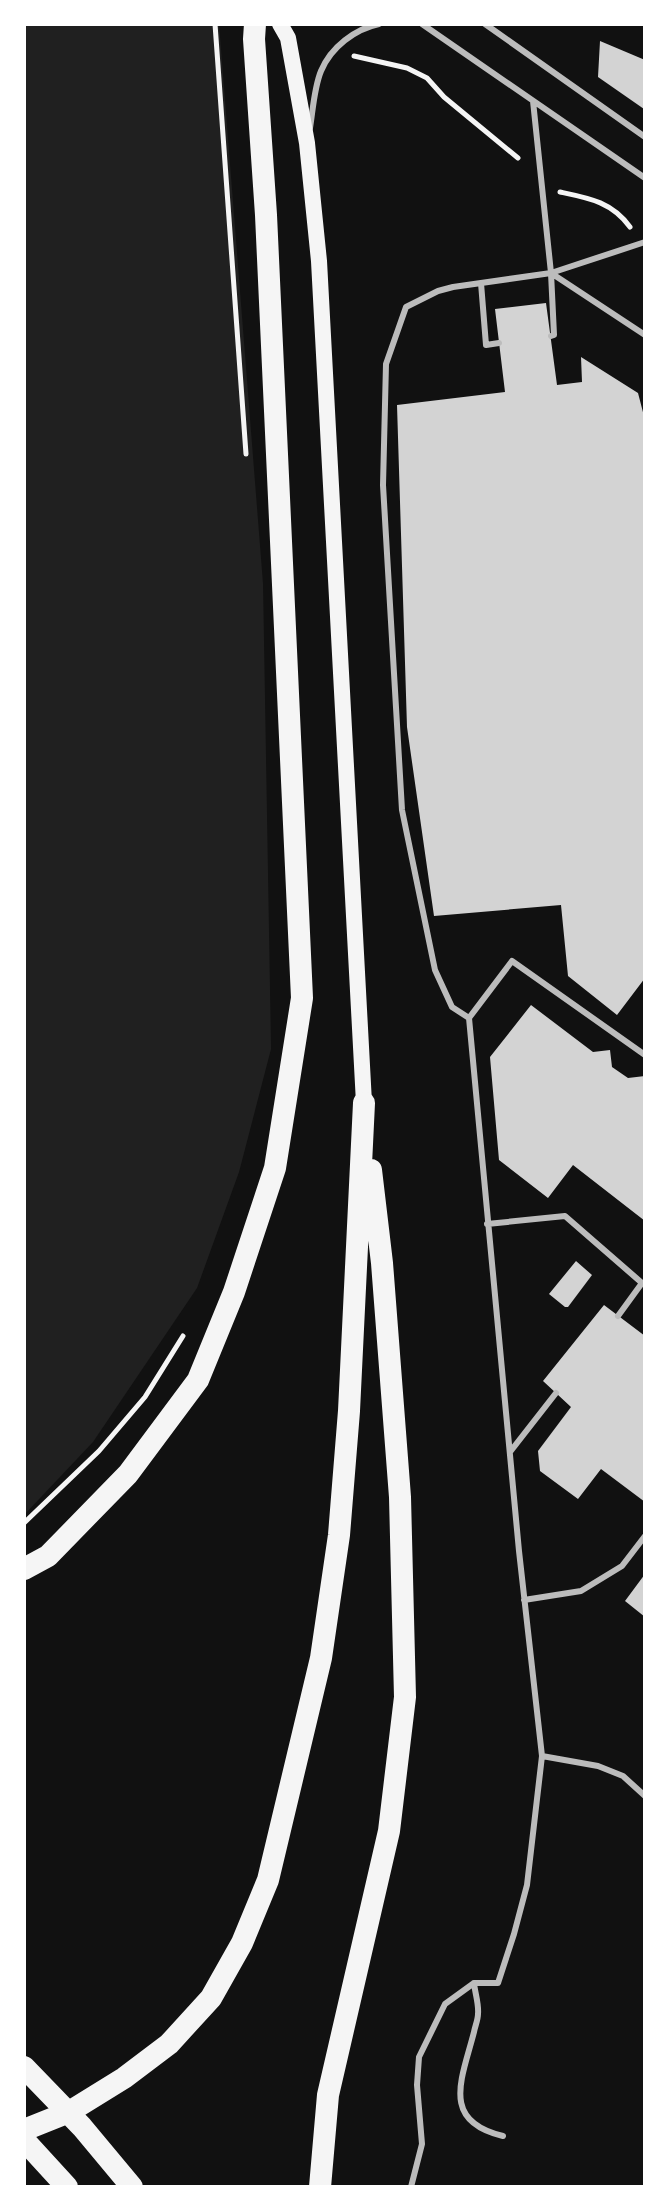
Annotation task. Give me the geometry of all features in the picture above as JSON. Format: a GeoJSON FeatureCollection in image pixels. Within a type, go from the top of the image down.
{"type":"FeatureCollection","features":[{"type":"Feature","properties":{"kind":"highway"},"geometry":{"type":"LineString","coordinates":[[24,1569],[48,1556],[128,1474],[198,1380],[234,1292],[275,1168],[302,998],[266,215],[254,32]]}},
{"type":"Feature","properties":{"kind":"highway"},"geometry":{"type":"LineString","coordinates":[[24,2130],[69,2112],[124,2078],[169,2044],[211,1998],[242,1943],[270,1871],[321,1658],[339,1535],[349,1411],[364,1103]]}},
{"type":"Feature","properties":{"kind":"highway"},"geometry":{"type":"LineString","coordinates":[[320,2187],[328,2095],[389,1831],[405,1697],[400,1497],[382,1263],[364,1103]]}},
{"type":"Feature","properties":{"kind":"highway"},"geometry":{"type":"LineString","coordinates":[[24,2067],[82,2127],[132,2187]]}},
{"type":"Feature","properties":{"kind":"highway"},"geometry":{"type":"LineString","coordinates":[[24,2140],[67,2187]]}},
{"type":"Feature","properties":{"kind":"main road"},"geometry":{"type":"LineString","coordinates":[[280,24],[288,38],[307,143],[324,341],[364,1103]]}},
{"type":"Feature","properties":{"kind":"lane"},"geometry":{"type":"LineString","coordinates":[[307,143],[321,71],[334,49],[366,27],[379,24]]}},
{"type":"Feature","properties":{"kind":"lane"},"geometry":{"type":"LineString","coordinates":[[422,24],[645,178]]}},
{"type":"Feature","properties":{"kind":"lane"},"geometry":{"type":"LineString","coordinates":[[485,24],[645,137]]}},
{"type":"Feature","properties":{"kind":"lane"},"geometry":{"type":"LineString","coordinates":[[533,101],[551,273],[554,335],[551,336]]}},
{"type":"Feature","properties":{"kind":"lane"},"geometry":{"type":"LineString","coordinates":[[469,1018],[452,1007],[435,970],[402,810],[383,485],[386,364],[406,307],[438,291],[551,273],[643,242]]}},
{"type":"Feature","properties":{"kind":"lane"},"geometry":{"type":"LineString","coordinates":[[551,273],[645,335]]}},
{"type":"Feature","properties":{"kind":"lane"},"geometry":{"type":"LineString","coordinates":[[481,283],[486,345],[499,343]]}},
{"type":"Feature","properties":{"kind":"lane"},"geometry":{"type":"LineString","coordinates":[[411,2187],[422,2144],[417,2085],[419,2057],[445,2004],[474,1983],[498,1983],[527,1885],[542,1756],[524,1600],[469,1018],[512,961],[645,1055]]}},
{"type":"Feature","properties":{"kind":"lane"},"geometry":{"type":"LineString","coordinates":[[487,1224],[565,1216],[642,1283],[618,1316]]}},
{"type":"Feature","properties":{"kind":"lane"},"geometry":{"type":"LineString","coordinates":[[510,1452],[556,1393]]}},
{"type":"Feature","properties":{"kind":"lane"},"geometry":{"type":"LineString","coordinates":[[524,1600],[581,1591],[622,1566],[645,1536]]}},
{"type":"Feature","properties":{"kind":"lane"},"geometry":{"type":"LineString","coordinates":[[542,1756],[598,1766],[623,1776],[645,1796]]}},
{"type":"Feature","properties":{"kind":"lane"},"geometry":{"type":"LineString","coordinates":[[474,1983],[478,2014],[458,2094],[462,2109],[473,2125],[503,2136]]}},
{"type":"Feature","properties":{"kind":"path"},"geometry":{"type":"LineString","coordinates":[[215,24],[247,465]]}},
{"type":"Feature","properties":{"kind":"path"},"geometry":{"type":"LineString","coordinates":[[217,40],[254,32]]}},
{"type":"Feature","properties":{"kind":"path"},"geometry":{"type":"LineString","coordinates":[[334,49],[358,58],[407,68],[427,78],[444,97],[559,192],[603,203],[621,214],[643,242]]}},
{"type":"Feature","properties":{"kind":"path"},"geometry":{"type":"LineString","coordinates":[[24,1523],[99,1451],[145,1397],[191,1324]]}},
{"type":"Feature","properties":{"kind":"shaded area"},"geometry":{"type":"Polygon","coordinates":[[[24,24],[219,24],[263,584],[271,1049],[239,1172],[197,1288],[93,1442],[24,1515],[24,24]]]}},
{"type":"Feature","properties":{"kind":"building"},"geometry":{"type":"Polygon","coordinates":[[[600,41],[645,60],[644,109],[598,77],[600,41]]]}},
{"type":"Feature","properties":{"kind":"building"},"geometry":{"type":"Polygon","coordinates":[[[546,303],[557,385],[582,382],[581,357],[638,393],[645,420],[645,978],[617,1015],[568,976],[561,905],[434,916],[407,727],[397,405],[505,392],[495,309],[546,303]]]}},
{"type":"Feature","properties":{"kind":"building"},"geometry":{"type":"Polygon","coordinates":[[[531,1005],[593,1052],[610,1050],[612,1067],[628,1078],[645,1076],[645,1221],[573,1165],[548,1198],[499,1160],[490,1057],[531,1005]]]}},
{"type":"Feature","properties":{"kind":"building"},"geometry":{"type":"Polygon","coordinates":[[[576,1261],[592,1275],[565,1307],[549,1294],[576,1261]]]}},
{"type":"Feature","properties":{"kind":"building"},"geometry":{"type":"Polygon","coordinates":[[[604,1305],[645,1336],[645,1502],[601,1469],[578,1499],[540,1471],[538,1451],[571,1407],[543,1381],[604,1305]]]}},
{"type":"Feature","properties":{"kind":"building"},"geometry":{"type":"Polygon","coordinates":[[[645,1574],[645,1617],[625,1601],[645,1574]]]}}]}
